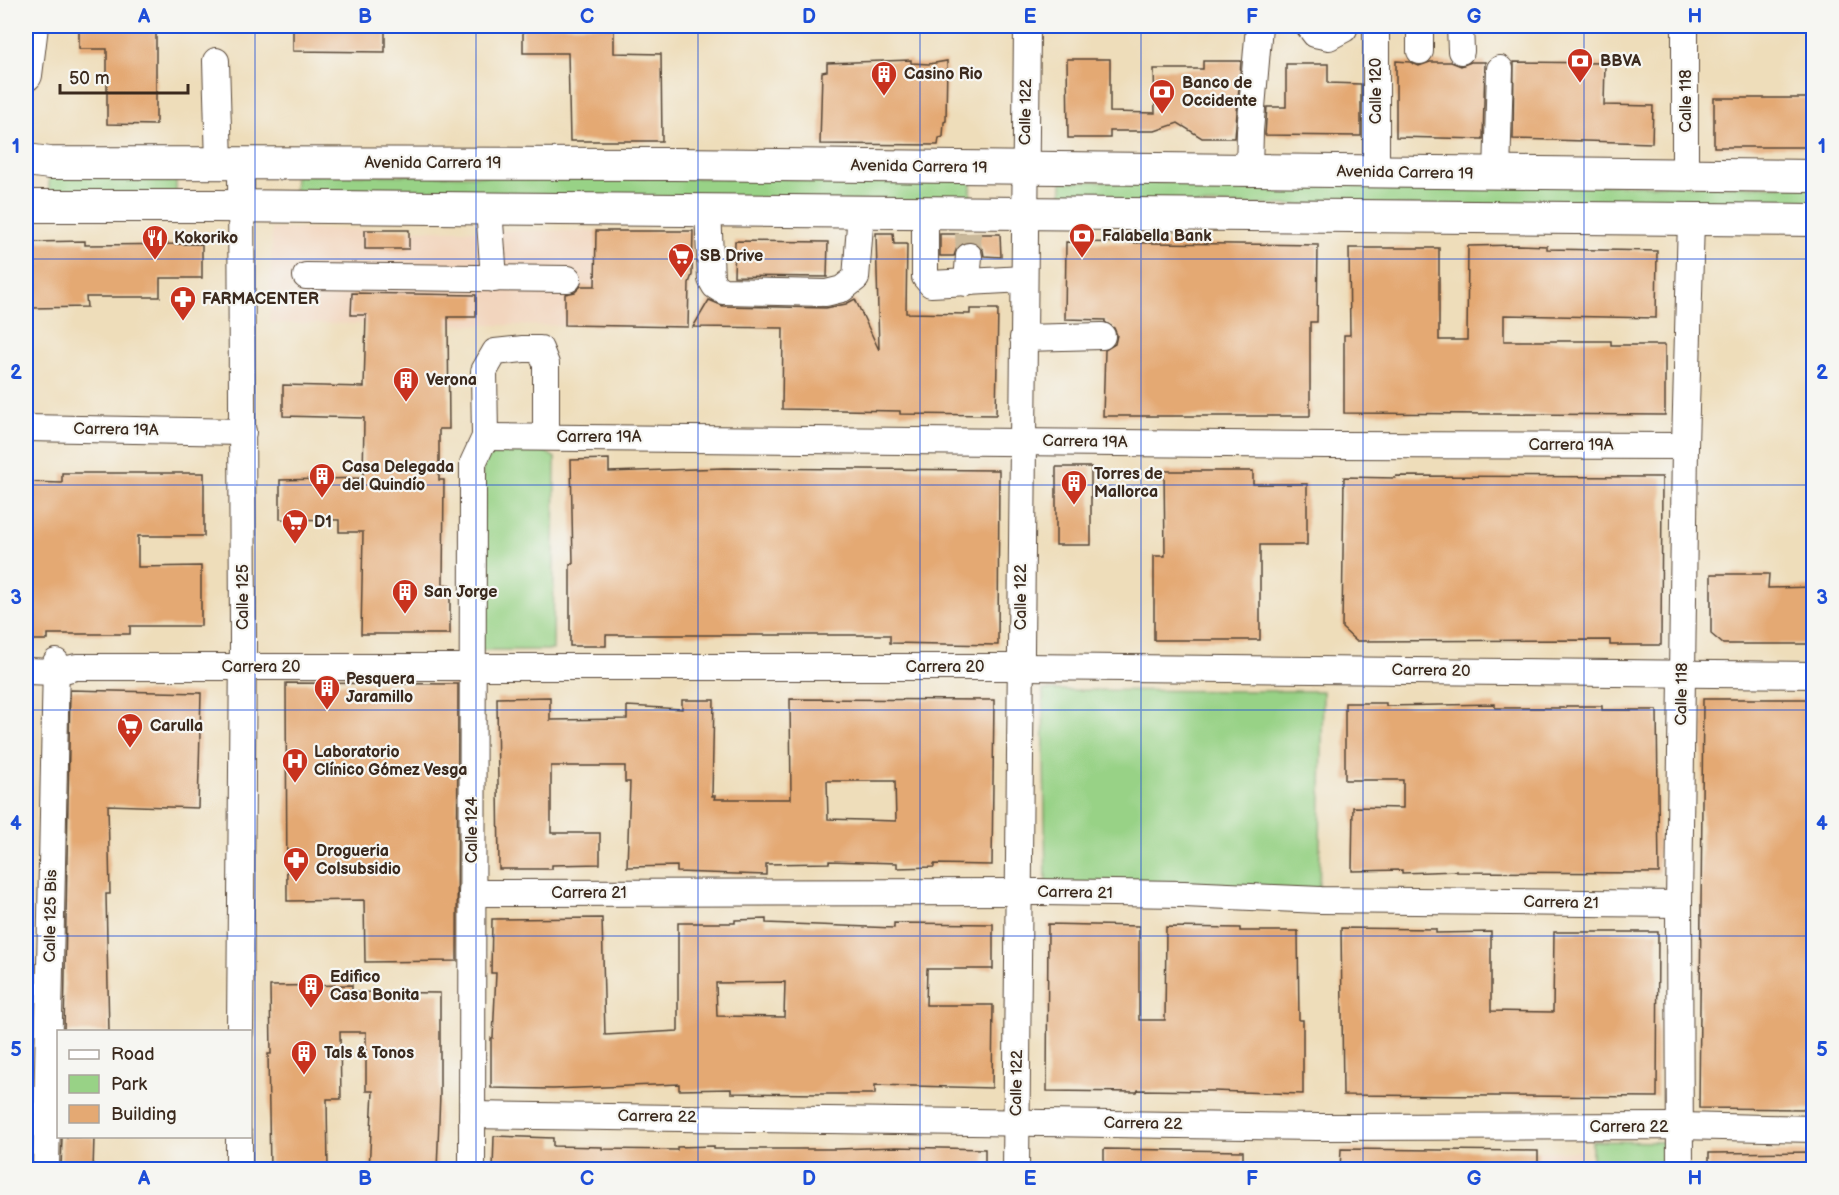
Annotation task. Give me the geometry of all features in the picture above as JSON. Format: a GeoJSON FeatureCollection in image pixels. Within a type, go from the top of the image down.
{"type":"FeatureCollection","features":[{"type":"Feature","properties":{"kind":"main road"},"geometry":{"type":"LineString","coordinates":[[26,75],[32,26]]}},
{"type":"Feature","properties":{"kind":"main road","name":"Avenida Carrera 19"},"geometry":{"type":"LineString","coordinates":[[26,160],[50,163],[674,164],[1814,176]]}},
{"type":"Feature","properties":{"kind":"main road"},"geometry":{"type":"LineString","coordinates":[[26,206],[926,212],[967,234],[1025,213],[1814,220]]}},
{"type":"Feature","properties":{"kind":"street","name":"Calle 122"},"geometry":{"type":"LineString","coordinates":[[1016,1170],[1027,26]]}},
{"type":"Feature","properties":{"kind":"street"},"geometry":{"type":"LineString","coordinates":[[1249,170],[1259,26]]}},
{"type":"Feature","properties":{"kind":"street"},"geometry":{"type":"LineString","coordinates":[[1308,26],[1315,34],[1329,37],[1344,29],[1345,26]]}},
{"type":"Feature","properties":{"kind":"street","name":"Calle 120"},"geometry":{"type":"LineString","coordinates":[[1376,26],[1376,157]]}},
{"type":"Feature","properties":{"kind":"street"},"geometry":{"type":"LineString","coordinates":[[1420,26],[1420,51]]}},
{"type":"Feature","properties":{"kind":"street"},"geometry":{"type":"LineString","coordinates":[[1461,26],[1461,51]]}},
{"type":"Feature","properties":{"kind":"street","name":"Calle 118"},"geometry":{"type":"LineString","coordinates":[[1685,26],[1686,176]]}},
{"type":"Feature","properties":{"kind":"street","name":"Calle 125"},"geometry":{"type":"LineString","coordinates":[[216,61],[230,163],[241,206],[243,667],[240,1030]]}},
{"type":"Feature","properties":{"kind":"street"},"geometry":{"type":"LineString","coordinates":[[1497,174],[1500,69]]}},
{"type":"Feature","properties":{"kind":"street"},"geometry":{"type":"LineString","coordinates":[[489,208],[494,279]]}},
{"type":"Feature","properties":{"kind":"street"},"geometry":{"type":"LineString","coordinates":[[708,210],[711,279],[715,286],[723,291],[826,293],[842,289],[856,278],[861,212]]}},
{"type":"Feature","properties":{"kind":"street"},"geometry":{"type":"LineString","coordinates":[[926,212],[925,277],[927,282],[931,284],[968,283],[1024,279]]}},
{"type":"Feature","properties":{"kind":"street","name":"Calle 118"},"geometry":{"type":"LineString","coordinates":[[1680,1170],[1679,904],[1685,446],[1691,219]]}},
{"type":"Feature","properties":{"kind":"street"},"geometry":{"type":"LineString","coordinates":[[967,234],[968,283]]}},
{"type":"Feature","properties":{"kind":"street"},"geometry":{"type":"LineString","coordinates":[[306,276],[568,279]]}},
{"type":"Feature","properties":{"kind":"street"},"geometry":{"type":"LineString","coordinates":[[1023,338],[1102,336]]}},
{"type":"Feature","properties":{"kind":"street","name":"Calle 124"},"geometry":{"type":"LineString","coordinates":[[472,1170],[473,463],[486,437],[484,371],[495,352],[540,349],[546,364],[546,437]]}},
{"type":"Feature","properties":{"kind":"street","name":"Carrera 19A"},"geometry":{"type":"LineString","coordinates":[[26,428],[243,432]]}},
{"type":"Feature","properties":{"kind":"street","name":"Carrera 19A"},"geometry":{"type":"LineString","coordinates":[[486,437],[1685,446]]}},
{"type":"Feature","properties":{"kind":"street","name":"Carrera 20"},"geometry":{"type":"LineString","coordinates":[[26,661],[63,667]]}},
{"type":"Feature","properties":{"kind":"street","name":"Carrera 20"},"geometry":{"type":"LineString","coordinates":[[26,671],[63,667],[472,666],[1814,675]]}},
{"type":"Feature","properties":{"kind":"street","name":"Calle 125 Bis"},"geometry":{"type":"LineString","coordinates":[[46,1170],[63,667]]}},
{"type":"Feature","properties":{"kind":"street","name":"Carrera 21"},"geometry":{"type":"LineString","coordinates":[[472,893],[1020,892],[1184,894],[1322,900],[1679,904]]}},
{"type":"Feature","properties":{"kind":"street","name":"Carrera 22"},"geometry":{"type":"LineString","coordinates":[[472,1114],[1307,1127],[1679,1126],[1814,1129]]}},
{"type":"Feature","properties":{"kind":"street"},"geometry":{"type":"LineString","coordinates":[[239,1170],[240,1138]]}},
{"type":"Feature","properties":{"kind":"shaded area"},"geometry":{"type":"Polygon","coordinates":[[[272,229],[617,231],[616,326],[270,323],[272,229]]]}},
{"type":"Feature","properties":{"kind":"shaded area"},"geometry":{"type":"Polygon","coordinates":[[[1538,1151],[1580,1151],[1580,1169],[1538,1170],[1538,1151]]]}},
{"type":"Feature","properties":{"kind":"green space"},"geometry":{"type":"Polygon","coordinates":[[[49,174],[176,174],[176,194],[49,193],[49,174]]]}},
{"type":"Feature","properties":{"kind":"green space"},"geometry":{"type":"Polygon","coordinates":[[[295,174],[971,180],[971,203],[294,197],[295,174]]]}},
{"type":"Feature","properties":{"kind":"green space"},"geometry":{"type":"Polygon","coordinates":[[[1062,181],[1813,186],[1814,208],[1062,204],[1062,181]]]}},
{"type":"Feature","properties":{"kind":"green space"},"geometry":{"type":"Polygon","coordinates":[[[483,445],[540,448],[555,458],[553,650],[479,650],[483,445]]]}},
{"type":"Feature","properties":{"kind":"green space"},"geometry":{"type":"Polygon","coordinates":[[[1043,690],[1323,691],[1319,895],[1046,885],[1043,690]]]}},
{"type":"Feature","properties":{"kind":"green space"},"geometry":{"type":"Polygon","coordinates":[[[1592,1141],[1671,1142],[1671,1169],[1592,1170],[1592,1141]]]}},
{"type":"Feature","properties":{"kind":"building"},"geometry":{"type":"Polygon","coordinates":[[[79,26],[156,26],[156,125],[107,124],[107,49],[79,49],[79,26]]]}},
{"type":"Feature","properties":{"kind":"building"},"geometry":{"type":"Polygon","coordinates":[[[293,26],[385,26],[385,52],[293,51],[293,26]]]}},
{"type":"Feature","properties":{"kind":"building"},"geometry":{"type":"Polygon","coordinates":[[[523,26],[614,26],[614,53],[661,54],[662,141],[570,141],[568,53],[523,53],[523,26]]]}},
{"type":"Feature","properties":{"kind":"building"},"geometry":{"type":"Polygon","coordinates":[[[1067,59],[1110,59],[1110,112],[1155,113],[1154,69],[1203,69],[1203,61],[1241,61],[1235,138],[1202,138],[1178,123],[1155,131],[1110,131],[1110,138],[1068,138],[1067,59]]]}},
{"type":"Feature","properties":{"kind":"building","name":"Casino Rio"},"geometry":{"type":"Polygon","coordinates":[[[911,60],[911,63],[929,64],[947,61],[946,121],[943,137],[939,138],[938,145],[820,144],[822,72],[827,71],[827,63],[911,60]]]}},
{"type":"Feature","properties":{"kind":"building"},"geometry":{"type":"Polygon","coordinates":[[[1396,61],[1410,62],[1419,66],[1430,62],[1451,62],[1461,66],[1471,62],[1485,62],[1483,139],[1396,137],[1396,61]]]}},
{"type":"Feature","properties":{"kind":"building","name":"BBVA"},"geometry":{"type":"Polygon","coordinates":[[[1514,62],[1605,63],[1604,105],[1653,106],[1652,143],[1513,139],[1514,62]]]}},
{"type":"Feature","properties":{"kind":"building"},"geometry":{"type":"Polygon","coordinates":[[[1286,64],[1328,64],[1328,83],[1361,84],[1361,136],[1265,135],[1267,107],[1286,107],[1286,64]]]}},
{"type":"Feature","properties":{"kind":"building"},"geometry":{"type":"Polygon","coordinates":[[[1714,98],[1814,98],[1814,147],[1714,147],[1714,98]]]}},
{"type":"Feature","properties":{"kind":"building"},"geometry":{"type":"Polygon","coordinates":[[[365,230],[409,230],[409,249],[365,249],[365,230]]]}},
{"type":"Feature","properties":{"kind":"building"},"geometry":{"type":"Polygon","coordinates":[[[596,231],[693,231],[688,327],[565,325],[565,294],[575,292],[581,286],[595,286],[596,231]]]}},
{"type":"Feature","properties":{"kind":"building"},"geometry":{"type":"Polygon","coordinates":[[[876,233],[893,233],[894,244],[907,244],[906,313],[970,314],[970,309],[998,309],[996,415],[782,409],[783,328],[693,327],[709,300],[723,306],[826,308],[846,304],[855,299],[879,350],[876,233]]]}},
{"type":"Feature","properties":{"kind":"building"},"geometry":{"type":"Polygon","coordinates":[[[940,234],[1000,234],[1001,257],[984,256],[978,244],[970,241],[963,242],[957,247],[954,256],[940,256],[940,234]]]}},
{"type":"Feature","properties":{"kind":"building"},"geometry":{"type":"Polygon","coordinates":[[[85,241],[85,245],[202,244],[202,278],[160,278],[160,297],[86,297],[87,307],[32,308],[31,242],[85,241]]]}},
{"type":"Feature","properties":{"kind":"building","name":"SB Drive"},"geometry":{"type":"Polygon","coordinates":[[[735,241],[828,242],[827,277],[734,276],[735,241]]]}},
{"type":"Feature","properties":{"kind":"building"},"geometry":{"type":"Polygon","coordinates":[[[1066,242],[1318,245],[1317,322],[1310,322],[1310,416],[1103,416],[1105,350],[1115,344],[1117,335],[1114,328],[1105,320],[1065,319],[1066,242]]]}},
{"type":"Feature","properties":{"kind":"building"},"geometry":{"type":"Polygon","coordinates":[[[1468,246],[1547,246],[1547,249],[1657,251],[1656,318],[1504,315],[1504,341],[1611,341],[1611,345],[1665,345],[1665,415],[1344,413],[1344,335],[1350,335],[1349,248],[1439,248],[1439,340],[1467,340],[1468,246]]]}},
{"type":"Feature","properties":{"kind":"building"},"geometry":{"type":"Polygon","coordinates":[[[352,293],[476,295],[476,317],[448,317],[449,429],[439,429],[439,480],[444,480],[443,584],[450,585],[450,634],[361,634],[363,532],[339,532],[339,520],[280,519],[280,480],[363,478],[364,418],[283,416],[283,385],[364,387],[366,315],[351,315],[352,293]]]}},
{"type":"Feature","properties":{"kind":"building"},"geometry":{"type":"Polygon","coordinates":[[[609,459],[609,472],[724,468],[999,470],[998,645],[890,643],[890,635],[606,635],[606,646],[570,646],[570,564],[573,564],[571,460],[609,459]]]}},
{"type":"Feature","properties":{"kind":"building","name":"Torres de Mallorca"},"geometry":{"type":"Polygon","coordinates":[[[1056,467],[1091,467],[1091,545],[1056,545],[1056,467]]]}},
{"type":"Feature","properties":{"kind":"building"},"geometry":{"type":"Polygon","coordinates":[[[1164,471],[1253,471],[1253,484],[1307,484],[1307,545],[1260,545],[1260,640],[1154,640],[1154,556],[1165,556],[1164,471]]]}},
{"type":"Feature","properties":{"kind":"building"},"geometry":{"type":"Polygon","coordinates":[[[62,473],[204,473],[204,536],[138,536],[138,567],[201,566],[201,626],[130,626],[130,634],[48,634],[48,640],[26,640],[26,482],[62,483],[62,473]]]}},
{"type":"Feature","properties":{"kind":"building"},"geometry":{"type":"Polygon","coordinates":[[[1396,476],[1662,477],[1661,645],[1610,645],[1610,640],[1356,641],[1342,628],[1344,477],[1395,478],[1396,476]]]}},
{"type":"Feature","properties":{"kind":"building"},"geometry":{"type":"Polygon","coordinates":[[[1711,574],[1769,574],[1768,588],[1814,587],[1814,644],[1723,644],[1711,634],[1711,574]]]}},
{"type":"Feature","properties":{"kind":"building"},"geometry":{"type":"Polygon","coordinates":[[[286,683],[458,684],[457,961],[365,962],[364,900],[287,901],[286,683]]]}},
{"type":"Feature","properties":{"kind":"building","name":"Carulla"},"geometry":{"type":"Polygon","coordinates":[[[70,690],[201,693],[198,808],[108,805],[110,894],[106,894],[109,1030],[64,1030],[70,690]]]}},
{"type":"Feature","properties":{"kind":"building"},"geometry":{"type":"Polygon","coordinates":[[[550,697],[550,720],[627,719],[627,706],[682,709],[682,700],[714,700],[712,796],[715,796],[714,799],[791,799],[790,699],[994,700],[992,865],[934,864],[934,867],[897,868],[897,863],[829,861],[829,863],[766,864],[766,875],[677,872],[677,866],[627,867],[630,782],[625,782],[625,766],[551,766],[551,833],[600,833],[600,864],[552,865],[552,869],[499,869],[497,698],[550,697]],[[827,781],[828,819],[896,821],[895,781],[827,781]]]}},
{"type":"Feature","properties":{"kind":"building"},"geometry":{"type":"Polygon","coordinates":[[[1703,699],[1814,699],[1814,1109],[1699,1108],[1703,699]]]}},
{"type":"Feature","properties":{"kind":"building"},"geometry":{"type":"Polygon","coordinates":[[[1345,703],[1386,703],[1386,706],[1495,704],[1495,708],[1602,706],[1602,710],[1657,710],[1659,873],[1352,871],[1353,807],[1403,808],[1403,780],[1345,780],[1345,703]]]}},
{"type":"Feature","properties":{"kind":"building"},"geometry":{"type":"Polygon","coordinates":[[[602,918],[605,1035],[678,1031],[678,923],[735,923],[735,920],[766,919],[766,923],[894,928],[894,923],[993,924],[993,969],[927,969],[926,1005],[993,1005],[992,1088],[875,1085],[875,1094],[821,1094],[731,1093],[731,1089],[679,1090],[679,1084],[553,1089],[491,1088],[491,1038],[493,1038],[496,973],[491,973],[492,919],[602,918]],[[785,982],[716,983],[717,1016],[784,1017],[785,982]]]}},
{"type":"Feature","properties":{"kind":"building"},"geometry":{"type":"Polygon","coordinates":[[[1048,924],[1139,926],[1139,1020],[1165,1020],[1166,927],[1298,931],[1299,1020],[1303,1020],[1303,1094],[1138,1090],[1137,1092],[1047,1091],[1048,924]]]}},
{"type":"Feature","properties":{"kind":"building"},"geometry":{"type":"Polygon","coordinates":[[[1341,928],[1436,929],[1436,933],[1491,932],[1491,1011],[1553,1012],[1554,932],[1658,932],[1657,1097],[1343,1095],[1341,928]]]}},
{"type":"Feature","properties":{"kind":"building"},"geometry":{"type":"Polygon","coordinates":[[[352,985],[352,992],[440,993],[437,1170],[369,1170],[373,1091],[366,1091],[366,1032],[340,1032],[341,1099],[327,1099],[328,1170],[270,1170],[268,1054],[271,1054],[270,986],[352,985]]]}},
{"type":"Feature","properties":{"kind":"building"},"geometry":{"type":"Polygon","coordinates":[[[494,1136],[553,1138],[553,1146],[602,1147],[602,1149],[677,1150],[677,1147],[714,1146],[714,1149],[896,1147],[985,1149],[985,1170],[493,1170],[494,1136]]]}},
{"type":"Feature","properties":{"kind":"building"},"geometry":{"type":"Polygon","coordinates":[[[62,1138],[94,1138],[93,1170],[61,1170],[62,1138]]]}},
{"type":"Feature","properties":{"kind":"building"},"geometry":{"type":"Polygon","coordinates":[[[1104,1149],[1243,1151],[1243,1170],[1104,1170],[1104,1149]]]}},
{"type":"Feature","properties":{"kind":"building"},"geometry":{"type":"Polygon","coordinates":[[[1341,1149],[1538,1151],[1538,1170],[1340,1170],[1341,1149]]]}},
{"type":"Feature","properties":{"kind":"building"},"geometry":{"type":"Polygon","coordinates":[[[1814,1152],[1814,1170],[1709,1170],[1709,1153],[1814,1152]]]}},
{"type":"Feature","properties":{"kind":"tunnel"},"geometry":{"type":"LineString","coordinates":[[968,233],[969,256]]}},
{"type":"Feature","properties":{"kind":"place","name":"BBVA"},"geometry":{"type":"Point","coordinates":[1580,84]}},
{"type":"Feature","properties":{"kind":"place","name":"Casino Rio"},"geometry":{"type":"Point","coordinates":[884,97]}},
{"type":"Feature","properties":{"kind":"place","name":"Banco de Occidente"},"geometry":{"type":"Point","coordinates":[1162,115]}},
{"type":"Feature","properties":{"kind":"place","name":"Falabella Bank"},"geometry":{"type":"Point","coordinates":[1082,259]}},
{"type":"Feature","properties":{"kind":"place","name":"Kokoriko"},"geometry":{"type":"Point","coordinates":[155,261]}},
{"type":"Feature","properties":{"kind":"place","name":"SB Drive"},"geometry":{"type":"Point","coordinates":[681,279]}},
{"type":"Feature","properties":{"kind":"place","name":"FARMACENTER"},"geometry":{"type":"Point","coordinates":[183,322]}},
{"type":"Feature","properties":{"kind":"place","name":"Verona"},"geometry":{"type":"Point","coordinates":[406,403]}},
{"type":"Feature","properties":{"kind":"place","name":"Casa Delegada del Quindío"},"geometry":{"type":"Point","coordinates":[322,499]}},
{"type":"Feature","properties":{"kind":"place","name":"Torres de Mallorca"},"geometry":{"type":"Point","coordinates":[1074,506]}},
{"type":"Feature","properties":{"kind":"place","name":"D1"},"geometry":{"type":"Point","coordinates":[295,545]}},
{"type":"Feature","properties":{"kind":"place","name":"San Jorge"},"geometry":{"type":"Point","coordinates":[405,615]}},
{"type":"Feature","properties":{"kind":"place","name":"Pesquera Jaramillo"},"geometry":{"type":"Point","coordinates":[327,711]}},
{"type":"Feature","properties":{"kind":"place","name":"Carulla"},"geometry":{"type":"Point","coordinates":[130,749]}},
{"type":"Feature","properties":{"kind":"place","name":"Laboratorio Clínico Gómez Vesga"},"geometry":{"type":"Point","coordinates":[295,784]}},
{"type":"Feature","properties":{"kind":"place","name":"Drogueria Colsubsidio"},"geometry":{"type":"Point","coordinates":[296,883]}},
{"type":"Feature","properties":{"kind":"place","name":"Edifico Casa Bonita"},"geometry":{"type":"Point","coordinates":[311,1009]}},
{"type":"Feature","properties":{"kind":"place","name":"Tals & Tonos"},"geometry":{"type":"Point","coordinates":[304,1076]}}]}
